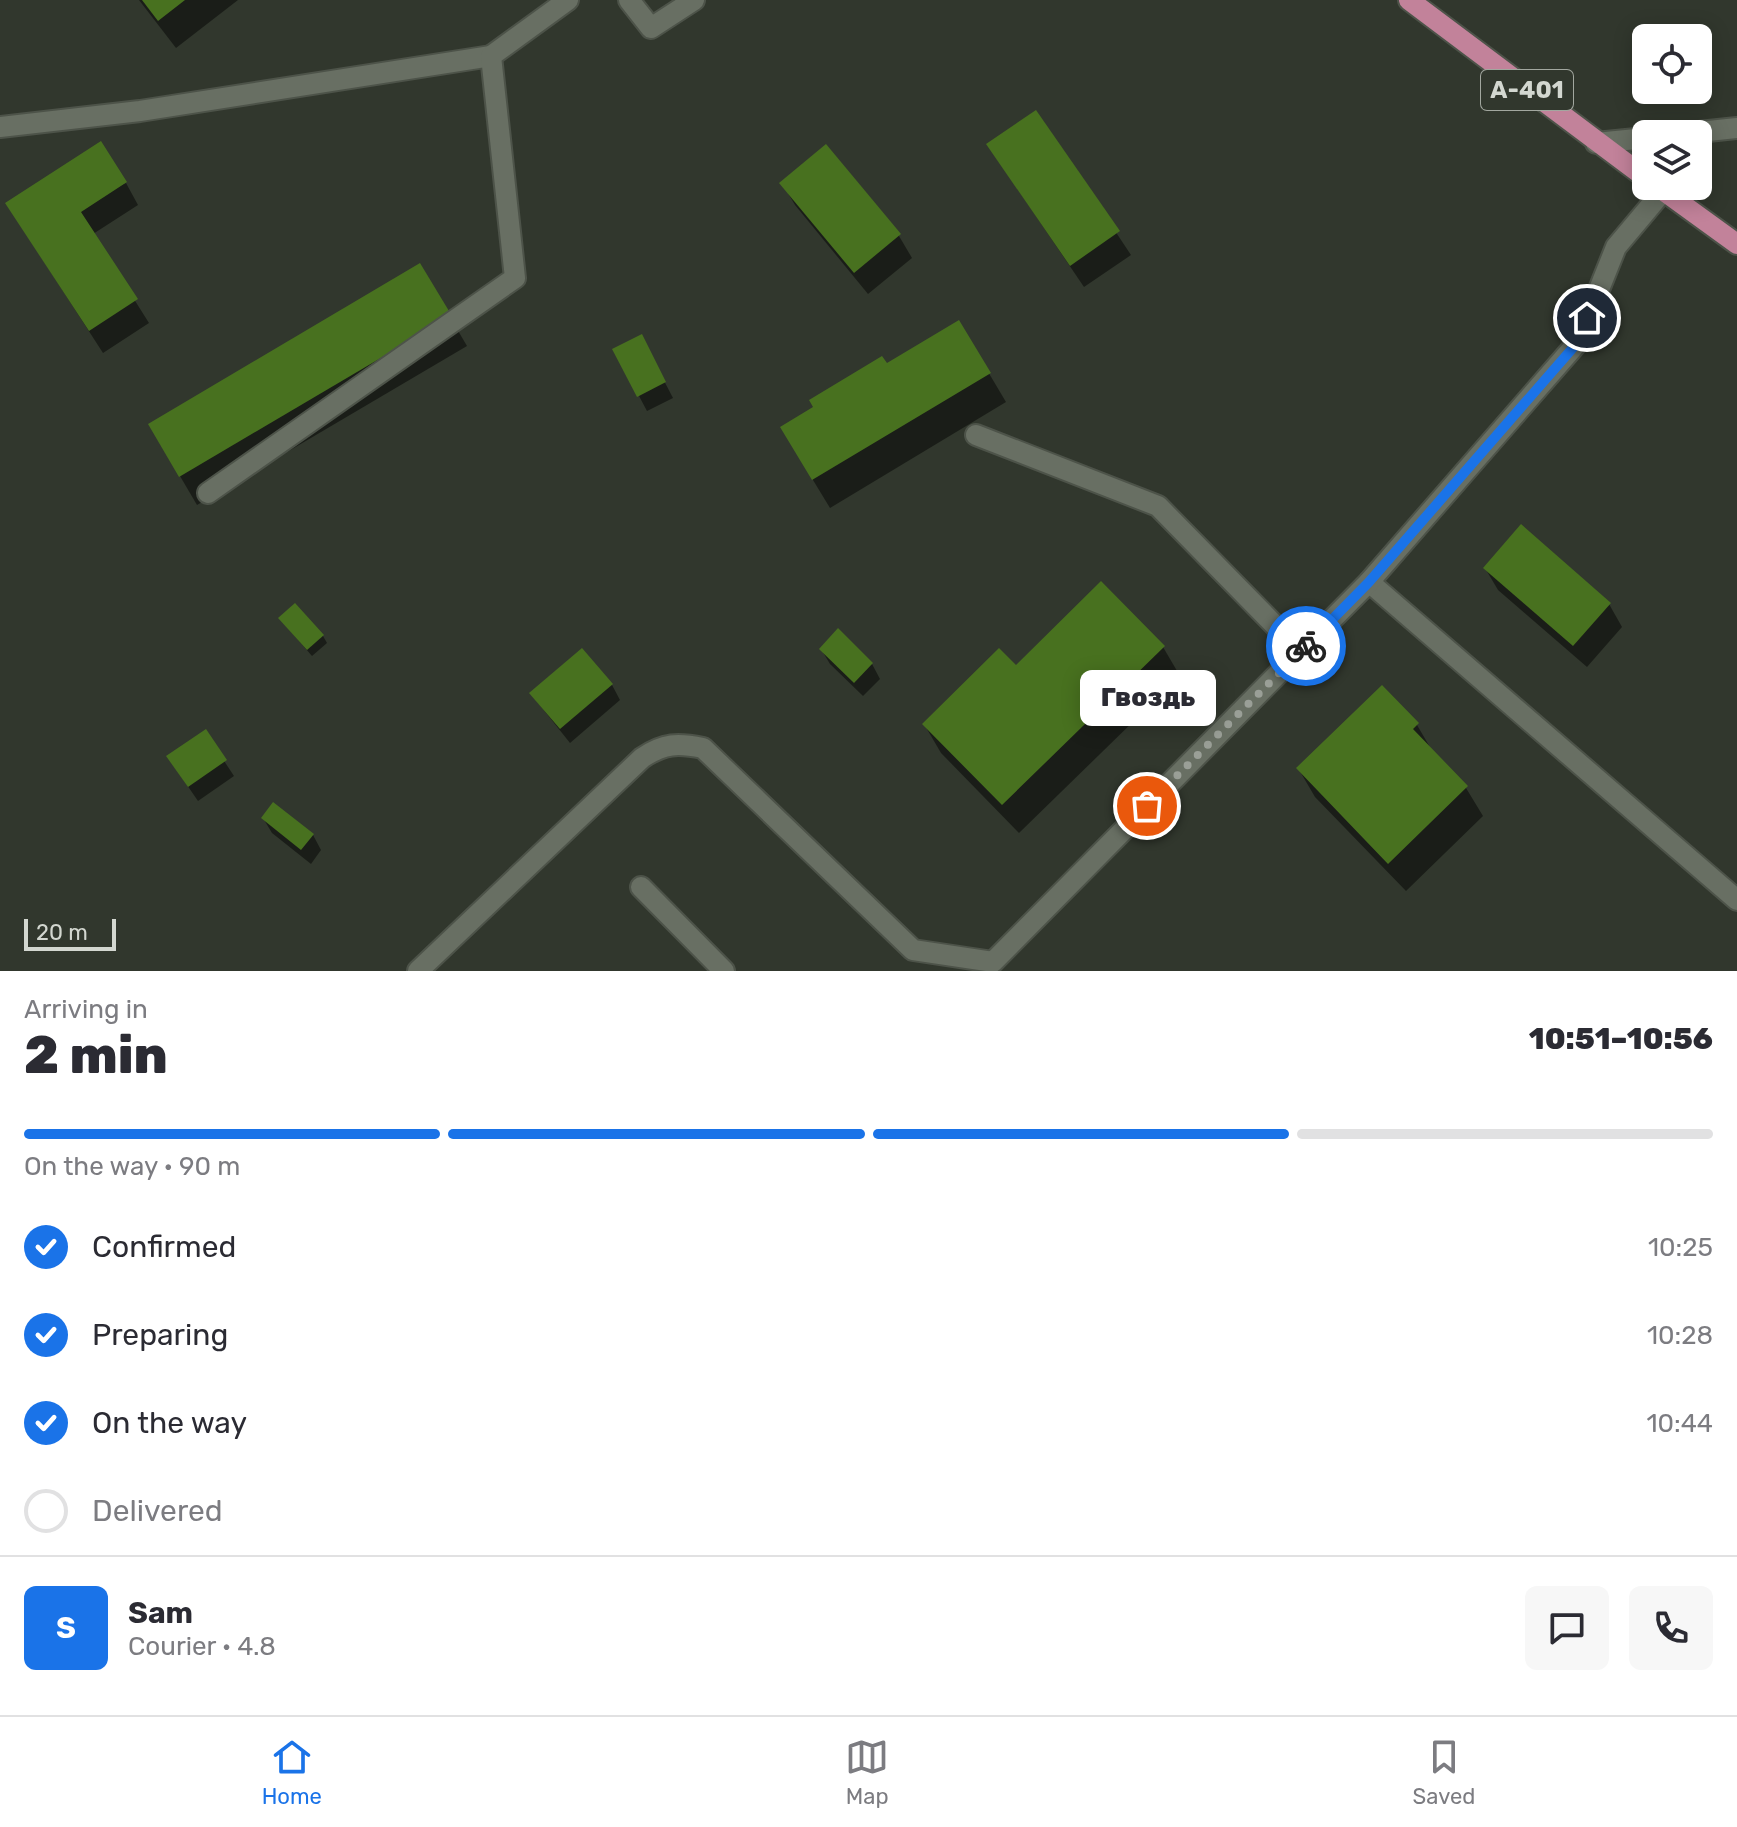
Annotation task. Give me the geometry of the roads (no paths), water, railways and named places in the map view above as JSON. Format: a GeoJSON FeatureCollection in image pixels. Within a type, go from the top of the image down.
{"type":"FeatureCollection","features":[{"type":"Feature","properties":{"kind":"main road","name":"А-401"},"geometry":{"type":"LineString","coordinates":[[1409,0],[1632,168]]}},
{"type":"Feature","properties":{"kind":"main road"},"geometry":{"type":"LineString","coordinates":[[1676,200],[1737,244]]}},
{"type":"Feature","properties":{"kind":"street"},"geometry":{"type":"LineString","coordinates":[[0,127],[140,111],[491,56],[568,0]]}},
{"type":"Feature","properties":{"kind":"street"},"geometry":{"type":"LineString","coordinates":[[629,0],[651,28],[694,0]]}},
{"type":"Feature","properties":{"kind":"street"},"geometry":{"type":"LineString","coordinates":[[208,493],[515,278],[491,56]]}},
{"type":"Feature","properties":{"kind":"street"},"geometry":{"type":"LineString","coordinates":[[1712,131],[1737,128]]}},
{"type":"Feature","properties":{"kind":"street"},"geometry":{"type":"LineString","coordinates":[[1596,143],[1632,139]]}},
{"type":"Feature","properties":{"kind":"street"},"geometry":{"type":"LineString","coordinates":[[418,971],[642,758],[659,746],[680,743],[703,748],[913,950],[989,966],[1369,582],[1578,342],[1616,247],[1651,200]]}},
{"type":"Feature","properties":{"kind":"street"},"geometry":{"type":"LineString","coordinates":[[976,435],[1158,506],[1300,651]]}},
{"type":"Feature","properties":{"kind":"street"},"geometry":{"type":"LineString","coordinates":[[1369,582],[1737,900]]}},
{"type":"Feature","properties":{"kind":"street"},"geometry":{"type":"LineString","coordinates":[[641,887],[724,971]]}},
{"type":"Feature","properties":{"kind":"place","name":"Гвоздь"},"geometry":{"type":"Point","coordinates":[1147,806]}}]}
